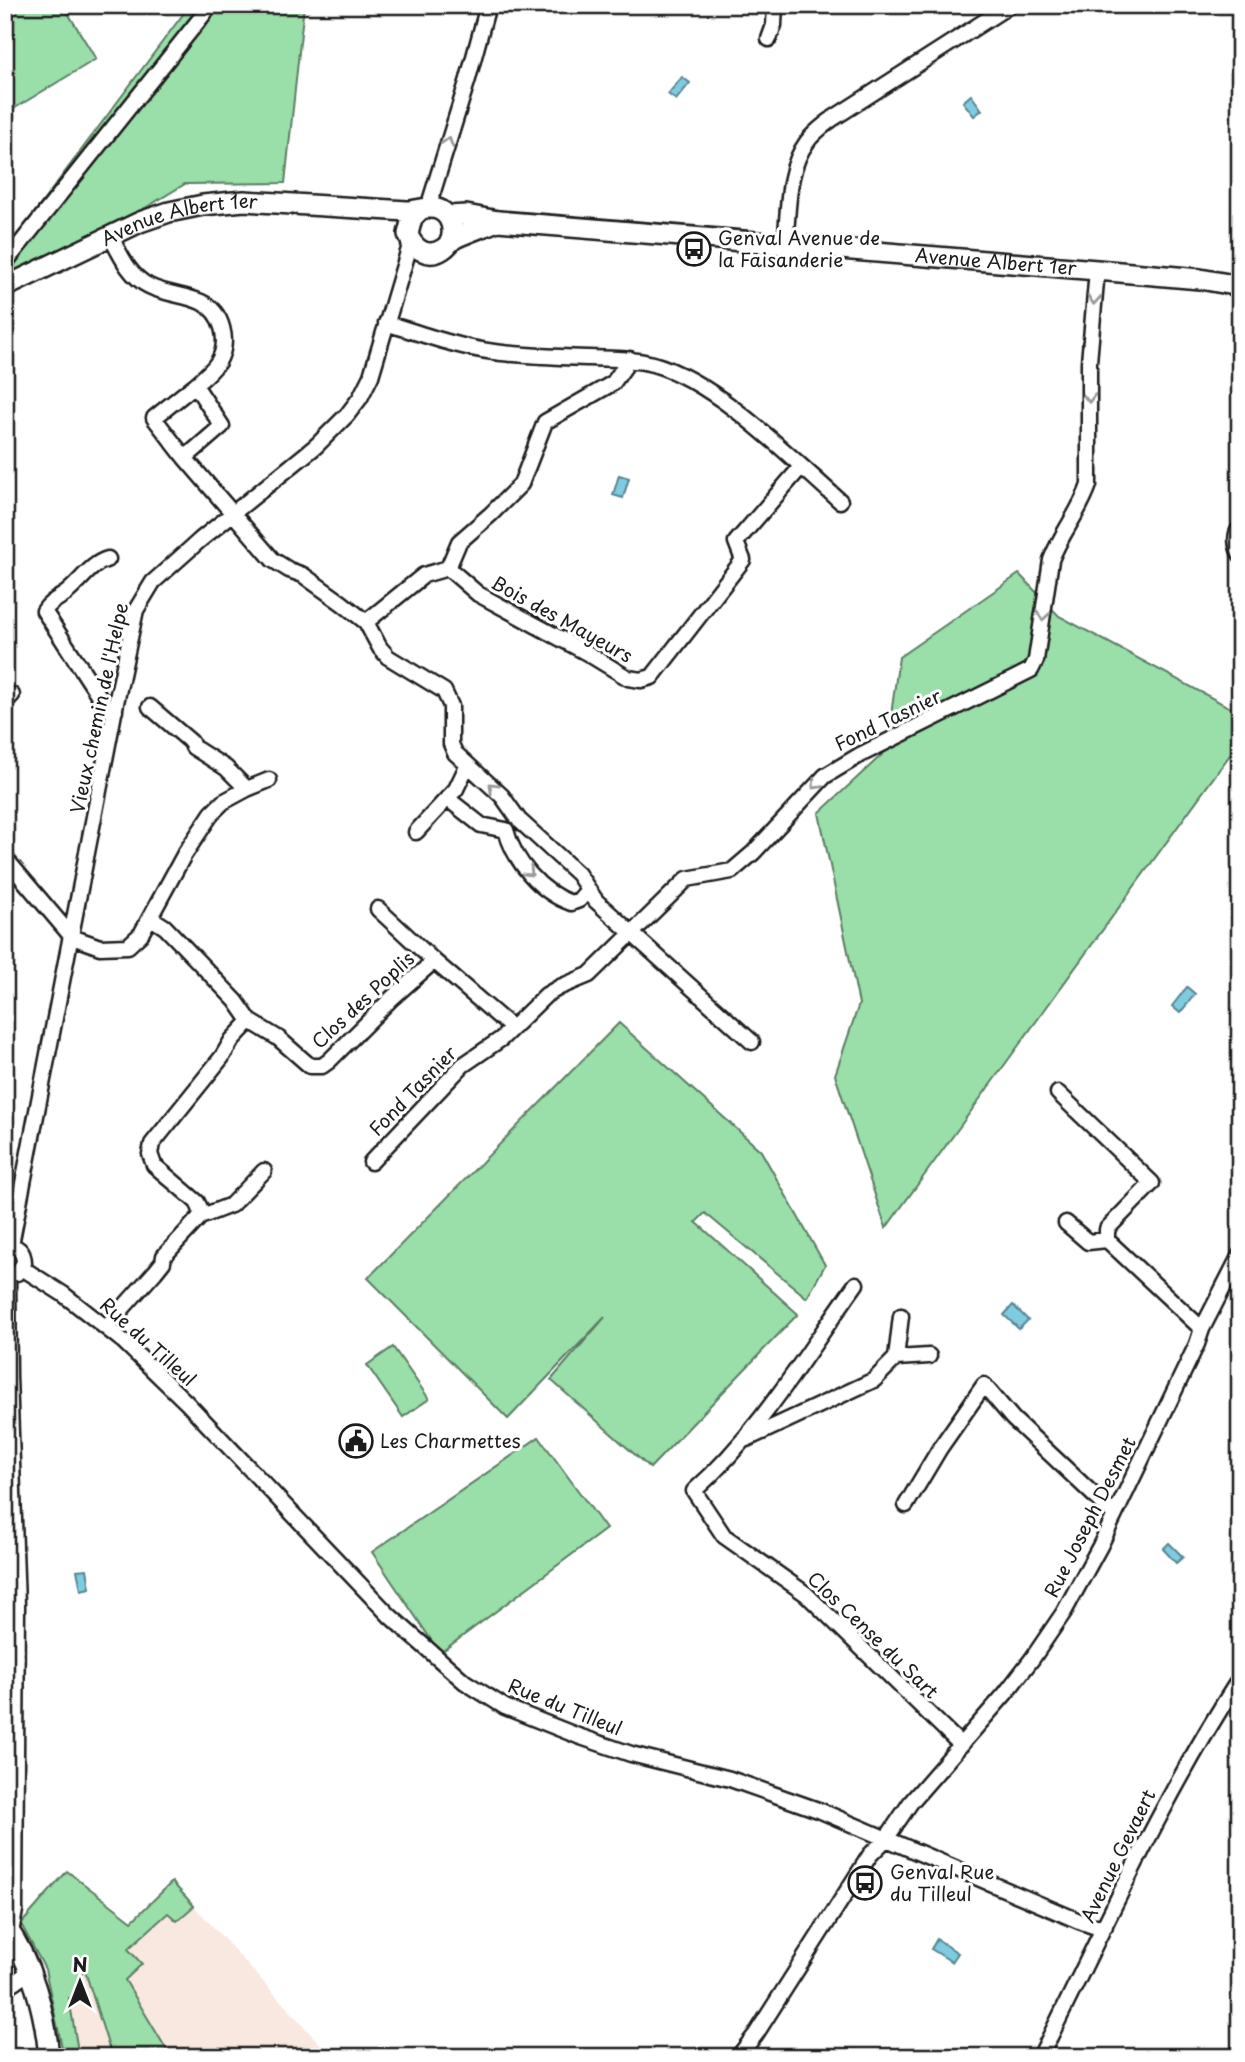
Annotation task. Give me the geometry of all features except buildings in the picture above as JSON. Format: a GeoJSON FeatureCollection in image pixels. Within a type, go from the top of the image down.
{"type":"FeatureCollection","features":[{"type":"Feature","properties":{"kind":"main road","name":"Avenue Albert 1er"},"geometry":{"type":"LineString","coordinates":[[5,287],[110,235],[169,212],[244,201],[365,209],[424,226],[466,215],[498,221],[1200,279],[1240,286]]}},
{"type":"Feature","properties":{"kind":"main road","name":"Avenue Albert 1er"},"geometry":{"type":"LineString","coordinates":[[424,226],[436,253],[445,248],[451,240],[498,221]]}},
{"type":"Feature","properties":{"kind":"main road"},"geometry":{"type":"LineString","coordinates":[[424,226],[453,232],[451,240]]}},
{"type":"Feature","properties":{"kind":"main road"},"geometry":{"type":"LineString","coordinates":[[8,1929],[30,1972],[47,2036],[49,2057]]}},
{"type":"Feature","properties":{"kind":"street"},"geometry":{"type":"LineString","coordinates":[[5,263],[211,5]]}},
{"type":"Feature","properties":{"kind":"street","name":"Vieux chemin de l'Helpe"},"geometry":{"type":"LineString","coordinates":[[22,1268],[23,1254],[8,1245],[72,937],[132,627],[142,597],[174,562],[316,446],[360,398],[371,376],[401,275],[424,226],[488,5]]}},
{"type":"Feature","properties":{"kind":"street"},"geometry":{"type":"LineString","coordinates":[[769,39],[774,25],[775,5]]}},
{"type":"Feature","properties":{"kind":"street"},"geometry":{"type":"LineString","coordinates":[[785,244],[792,176],[798,157],[808,140],[832,119],[1010,5]]}},
{"type":"Feature","properties":{"kind":"street"},"geometry":{"type":"LineString","coordinates":[[110,235],[135,276],[149,286],[203,303],[218,315],[223,327],[223,347],[218,362],[195,385],[154,418],[185,458],[273,560],[303,575],[366,622],[388,657],[444,691],[451,706],[451,744],[455,753],[502,796],[516,816],[578,874],[587,891],[752,1042]]}},
{"type":"Feature","properties":{"kind":"street","name":"Fond Tasnier"},"geometry":{"type":"LineString","coordinates":[[371,1162],[463,1065],[501,1039],[546,995],[589,975],[687,879],[732,871],[753,853],[825,776],[840,765],[1031,670],[1035,660],[1051,560],[1089,485],[1089,362],[1097,270]]}},
{"type":"Feature","properties":{"kind":"street"},"geometry":{"type":"LineString","coordinates":[[386,323],[460,346],[494,352],[630,359],[653,364],[686,377],[720,399],[840,501]]}},
{"type":"Feature","properties":{"kind":"street"},"geometry":{"type":"LineString","coordinates":[[366,622],[424,575],[448,568],[458,542],[521,484],[545,422],[613,383],[630,359]]}},
{"type":"Feature","properties":{"kind":"street"},"geometry":{"type":"LineString","coordinates":[[185,458],[222,426],[195,385]]}},
{"type":"Feature","properties":{"kind":"street","name":"Bois des Mayeurs"},"geometry":{"type":"LineString","coordinates":[[448,568],[478,594],[628,678],[641,680],[652,677],[743,560],[736,542],[801,467]]}},
{"type":"Feature","properties":{"kind":"street"},"geometry":{"type":"LineString","coordinates":[[1240,528],[1237,538],[1240,554]]}},
{"type":"Feature","properties":{"kind":"street"},"geometry":{"type":"LineString","coordinates":[[108,559],[97,564],[44,611],[103,702],[115,711]]}},
{"type":"Feature","properties":{"kind":"street"},"geometry":{"type":"LineString","coordinates":[[150,707],[191,741],[193,747],[226,768],[247,789]]}},
{"type":"Feature","properties":{"kind":"street"},"geometry":{"type":"LineString","coordinates":[[416,832],[456,789],[467,766]]}},
{"type":"Feature","properties":{"kind":"street"},"geometry":{"type":"LineString","coordinates":[[5,858],[72,937],[100,947],[128,946],[141,934],[184,855],[212,813],[223,802],[269,780]]}},
{"type":"Feature","properties":{"kind":"street"},"geometry":{"type":"LineString","coordinates":[[448,799],[481,825],[506,830]]}},
{"type":"Feature","properties":{"kind":"street"},"geometry":{"type":"LineString","coordinates":[[506,830],[516,816]]}},
{"type":"Feature","properties":{"kind":"street"},"geometry":{"type":"LineString","coordinates":[[506,830],[517,860],[554,895],[571,903],[579,900],[587,891]]}},
{"type":"Feature","properties":{"kind":"street","name":"Clos des Poplis"},"geometry":{"type":"LineString","coordinates":[[378,908],[434,961],[512,1028]]}},
{"type":"Feature","properties":{"kind":"street","name":"Clos des Poplis"},"geometry":{"type":"LineString","coordinates":[[151,918],[165,927],[236,1001],[250,1021],[278,1038],[310,1066],[322,1066],[434,961]]}},
{"type":"Feature","properties":{"kind":"street"},"geometry":{"type":"LineString","coordinates":[[200,1217],[201,1210],[197,1202],[154,1165],[150,1154],[152,1144],[222,1057],[232,1040],[250,1021]]}},
{"type":"Feature","properties":{"kind":"street"},"geometry":{"type":"LineString","coordinates":[[1058,1093],[1152,1182],[1107,1229],[1107,1240],[1202,1329]]}},
{"type":"Feature","properties":{"kind":"street"},"geometry":{"type":"LineString","coordinates":[[106,1327],[200,1217],[231,1205],[264,1171]]}},
{"type":"Feature","properties":{"kind":"street"},"geometry":{"type":"LineString","coordinates":[[1066,1223],[1087,1242],[1107,1240]]}},
{"type":"Feature","properties":{"kind":"street","name":"Rue Joseph Desmet"},"geometry":{"type":"LineString","coordinates":[[738,2057],[756,2034],[870,1855],[886,1839],[911,1802],[1012,1686],[1081,1584],[1240,1255]]}},
{"type":"Feature","properties":{"kind":"street"},"geometry":{"type":"LineString","coordinates":[[8,1929],[15,1910],[17,1619],[7,1275],[22,1268]]}},
{"type":"Feature","properties":{"kind":"street","name":"Rue du Tilleul"},"geometry":{"type":"LineString","coordinates":[[22,1268],[63,1294],[123,1341],[187,1403],[390,1616],[465,1682],[505,1707],[631,1754],[730,1779],[831,1815],[1079,1921],[1093,1926],[1105,1926]]}},
{"type":"Feature","properties":{"kind":"street"},"geometry":{"type":"LineString","coordinates":[[746,1440],[856,1284]]}},
{"type":"Feature","properties":{"kind":"street"},"geometry":{"type":"LineString","coordinates":[[746,1440],[874,1380],[896,1358],[901,1316]]}},
{"type":"Feature","properties":{"kind":"street"},"geometry":{"type":"LineString","coordinates":[[896,1358],[929,1356]]}},
{"type":"Feature","properties":{"kind":"street"},"geometry":{"type":"LineString","coordinates":[[906,1505],[940,1448],[984,1385],[1013,1419],[1115,1515]]}},
{"type":"Feature","properties":{"kind":"street","name":"Clos Cense du Sart"},"geometry":{"type":"LineString","coordinates":[[746,1440],[694,1491],[724,1536],[806,1594],[961,1745]]}},
{"type":"Feature","properties":{"kind":"street","name":"Avenue Gevaert"},"geometry":{"type":"LineString","coordinates":[[1040,2057],[1189,1759],[1240,1678]]}},
{"type":"Feature","properties":{"kind":"street"},"geometry":{"type":"LineString","coordinates":[[5,1988],[30,1972]]}},
{"type":"Feature","properties":{"kind":"shaded area"},"geometry":{"type":"Polygon","coordinates":[[[67,1871],[132,1921],[172,1882],[332,2057],[64,2057],[45,1969],[21,1924],[67,1871]]]}},
{"type":"Feature","properties":{"kind":"green space"},"geometry":{"type":"Polygon","coordinates":[[[5,5],[63,5],[96,59],[5,114],[5,5]]]}},
{"type":"Feature","properties":{"kind":"green space"},"geometry":{"type":"Polygon","coordinates":[[[190,5],[304,5],[285,183],[185,184],[145,208],[5,275],[5,252],[190,5]]]}},
{"type":"Feature","properties":{"kind":"green space"},"geometry":{"type":"Polygon","coordinates":[[[1019,574],[1059,616],[1240,713],[1240,741],[886,1228],[835,1075],[859,1004],[819,813],[886,751],[899,657],[1019,574]]]}},
{"type":"Feature","properties":{"kind":"green space"},"geometry":{"type":"Polygon","coordinates":[[[619,1023],[761,1151],[825,1265],[807,1298],[705,1213],[696,1222],[798,1314],[650,1468],[551,1380],[605,1317],[508,1419],[368,1278],[619,1023]]]}},
{"type":"Feature","properties":{"kind":"green space"},"geometry":{"type":"Polygon","coordinates":[[[393,1347],[429,1399],[403,1417],[367,1365],[393,1347]]]}},
{"type":"Feature","properties":{"kind":"green space"},"geometry":{"type":"Polygon","coordinates":[[[539,1437],[606,1529],[440,1653],[372,1552],[539,1437]]]}},
{"type":"Feature","properties":{"kind":"green space"},"geometry":{"type":"Polygon","coordinates":[[[67,1871],[132,1921],[172,1882],[194,1906],[177,1921],[168,1913],[128,1949],[142,1964],[125,1980],[171,2057],[102,2057],[111,2054],[85,1971],[79,1976],[82,1994],[69,1998],[79,2057],[64,2057],[45,1969],[21,1924],[67,1871]]]}},
{"type":"Feature","properties":{"kind":"water"},"geometry":{"type":"Polygon","coordinates":[[[682,77],[690,83],[676,100],[668,94],[682,77]]]}},
{"type":"Feature","properties":{"kind":"water"},"geometry":{"type":"Polygon","coordinates":[[[971,95],[982,110],[974,116],[963,102],[971,95]]]}},
{"type":"Feature","properties":{"kind":"water"},"geometry":{"type":"Polygon","coordinates":[[[619,475],[629,478],[623,498],[613,495],[619,475]]]}},
{"type":"Feature","properties":{"kind":"water"},"geometry":{"type":"Polygon","coordinates":[[[1187,987],[1195,994],[1180,1013],[1172,1006],[1187,987]]]}},
{"type":"Feature","properties":{"kind":"water"},"geometry":{"type":"Polygon","coordinates":[[[1013,1305],[1028,1320],[1019,1329],[1004,1315],[1013,1305]]]}},
{"type":"Feature","properties":{"kind":"water"},"geometry":{"type":"Polygon","coordinates":[[[1169,1543],[1183,1557],[1176,1563],[1163,1549],[1169,1543]]]}},
{"type":"Feature","properties":{"kind":"water"},"geometry":{"type":"Polygon","coordinates":[[[87,1569],[90,1588],[81,1590],[77,1570],[87,1569]]]}},
{"type":"Feature","properties":{"kind":"water"},"geometry":{"type":"Polygon","coordinates":[[[937,1939],[958,1953],[952,1962],[931,1949],[937,1939]]]}},
{"type":"Feature","properties":{"kind":"place","name":"Genval Avenue de la Faisanderie"},"geometry":{"type":"Point","coordinates":[694,249]}},
{"type":"Feature","properties":{"kind":"place","name":"Les Charmettes"},"geometry":{"type":"Point","coordinates":[356,1441]}},
{"type":"Feature","properties":{"kind":"place","name":"Genval Rue du Tilleul"},"geometry":{"type":"Point","coordinates":[865,1883]}}]}
